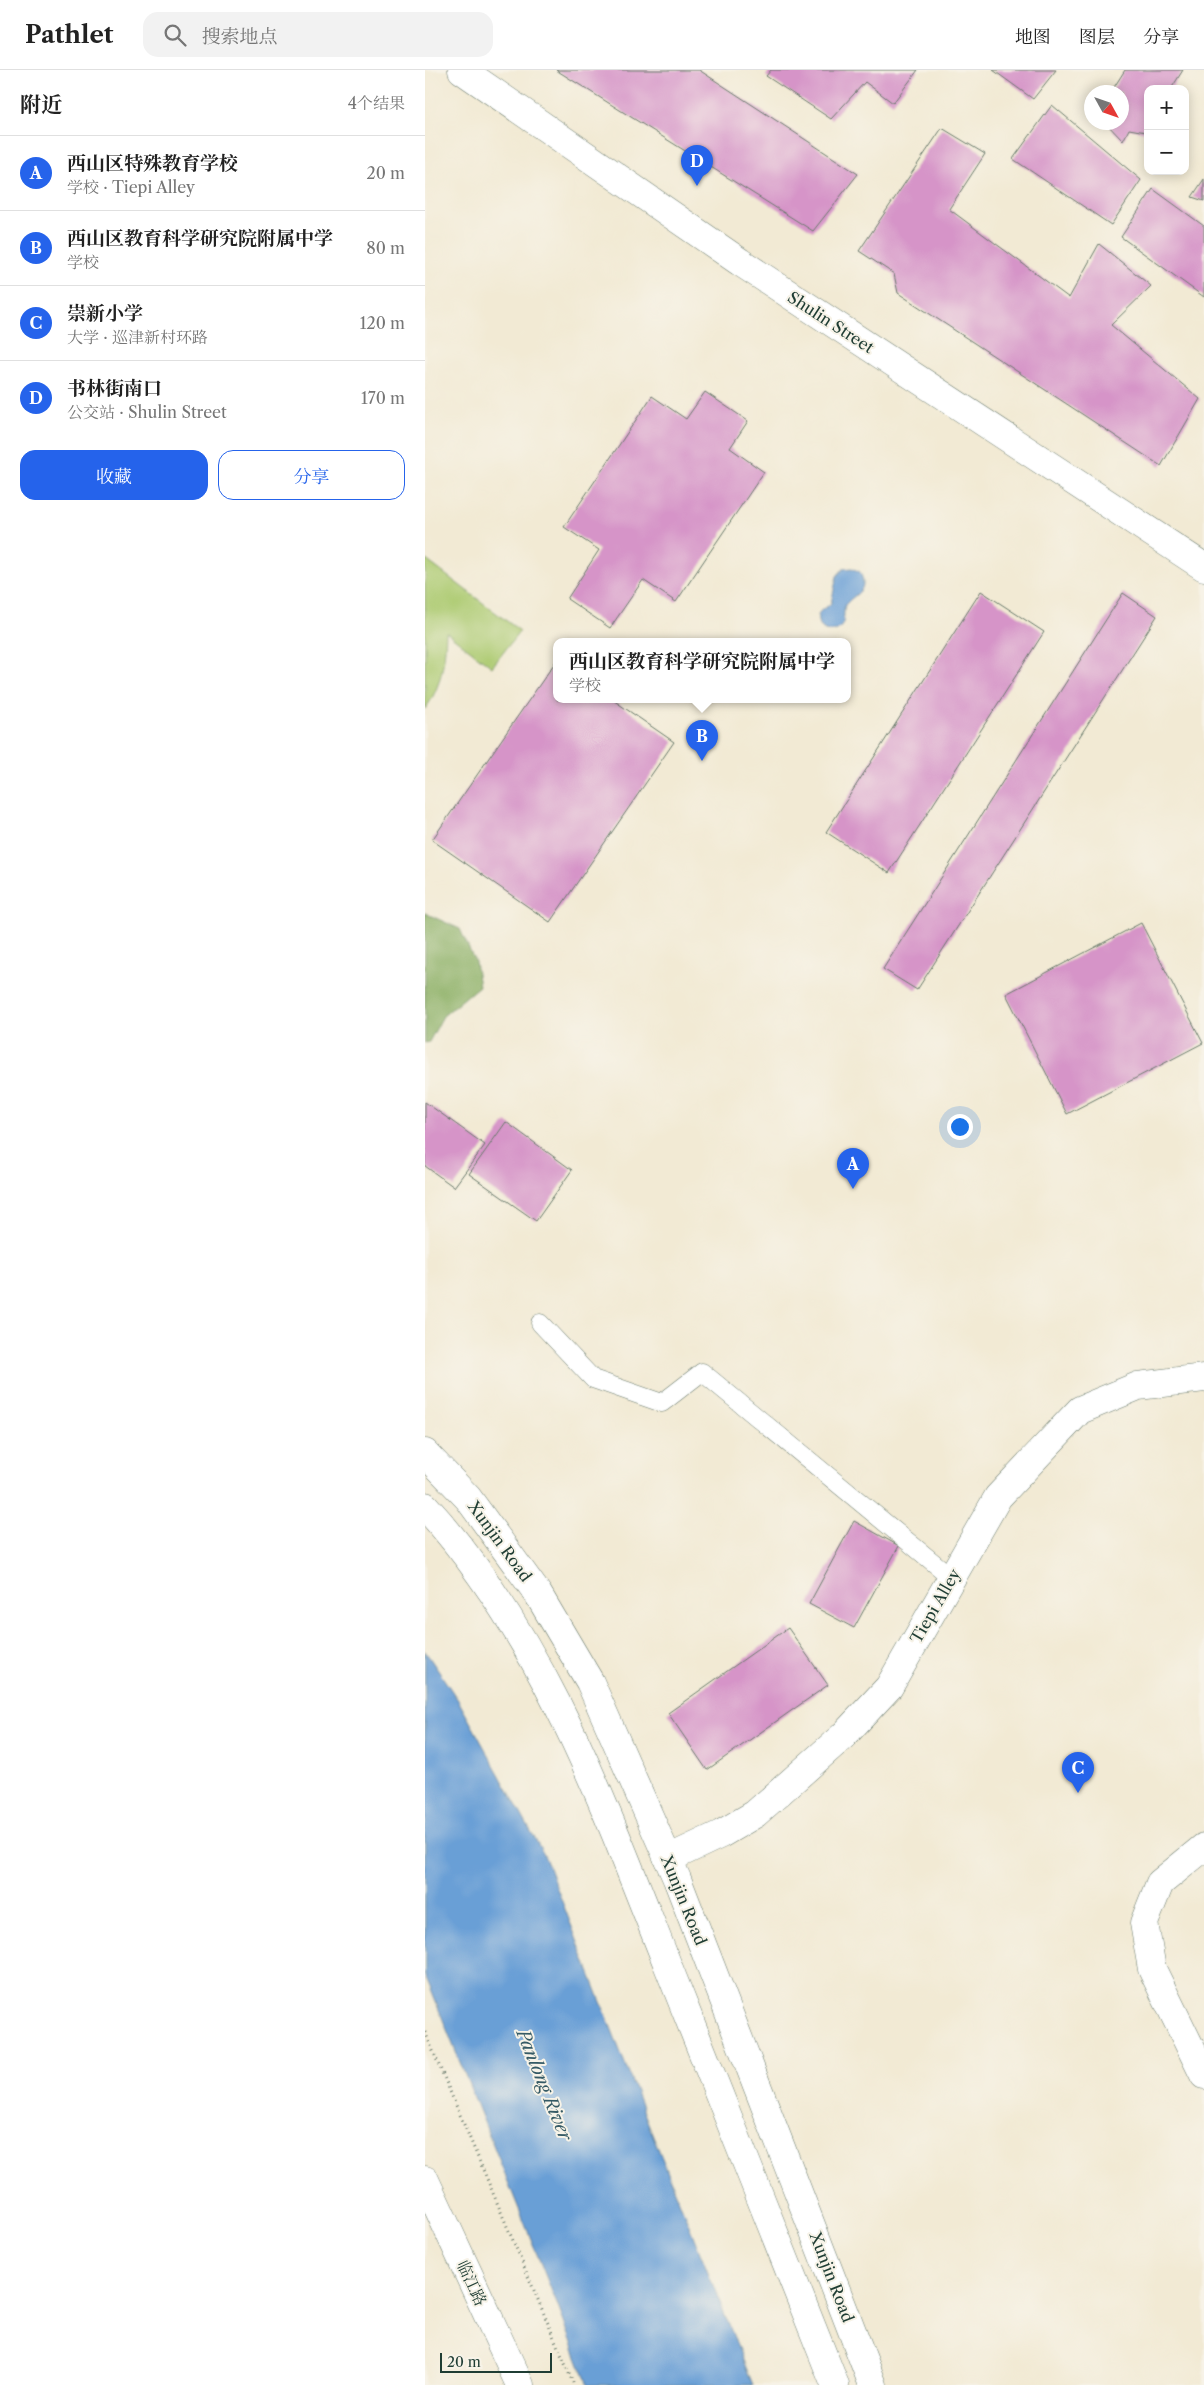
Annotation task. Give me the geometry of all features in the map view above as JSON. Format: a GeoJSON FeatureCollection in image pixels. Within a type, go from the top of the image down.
{"type":"FeatureCollection","features":[{"type":"Feature","properties":{"kind":"street","name":"Shulin Street"},"geometry":{"type":"LineString","coordinates":[[462,70],[741,262],[1204,567]]}},
{"type":"Feature","properties":{"kind":"street","name":"Tiepi Alley"},"geometry":{"type":"LineString","coordinates":[[669,1859],[721,1834],[755,1814],[844,1736],[889,1687],[998,1497],[1080,1410],[1138,1386],[1204,1378]]}},
{"type":"Feature","properties":{"kind":"street","name":"Xunjin Road"},"geometry":{"type":"LineString","coordinates":[[425,1453],[468,1498],[538,1594],[590,1682],[669,1859],[873,2385]]}},
{"type":"Feature","properties":{"kind":"street"},"geometry":{"type":"LineString","coordinates":[[425,1506],[493,1593],[533,1656],[578,1746],[643,1902],[835,2385]]}},
{"type":"Feature","properties":{"kind":"street"},"geometry":{"type":"LineString","coordinates":[[1204,1847],[1159,1883],[1144,1923],[1153,1969],[1204,2075]]}},
{"type":"Feature","properties":{"kind":"street","name":"临江路"},"geometry":{"type":"LineString","coordinates":[[425,2180],[520,2385]]}},
{"type":"Feature","properties":{"kind":"lane"},"geometry":{"type":"LineString","coordinates":[[540,1323],[593,1379],[662,1402],[702,1372],[951,1578]]}},
{"type":"Feature","properties":{"kind":"path"},"geometry":{"type":"LineString","coordinates":[[425,2032],[574,2385]]}},
{"type":"Feature","properties":{"kind":"green space"},"geometry":{"type":"Polygon","coordinates":[[[425,559],[520,631],[492,667],[446,632],[445,652],[439,682],[425,709],[425,559]]]}},
{"type":"Feature","properties":{"kind":"green space"},"geometry":{"type":"Polygon","coordinates":[[[425,913],[460,929],[475,962],[479,986],[443,1016],[429,1042],[425,1043],[425,913]]]}},
{"type":"Feature","properties":{"kind":"water"},"geometry":{"type":"Polygon","coordinates":[[[852,568],[860,572],[862,588],[845,605],[842,625],[834,631],[825,630],[819,623],[819,613],[831,603],[837,576],[843,569],[852,568]]]}},
{"type":"Feature","properties":{"kind":"water","name":"Panlong River"},"geometry":{"type":"Polygon","coordinates":[[[425,1651],[458,1700],[544,1855],[650,2128],[753,2385],[588,2385],[425,1975],[425,1651]]]}},
{"type":"Feature","properties":{"kind":"building"},"geometry":{"type":"Polygon","coordinates":[[[556,70],[699,70],[858,174],[813,231],[556,70]]]}},
{"type":"Feature","properties":{"kind":"building"},"geometry":{"type":"Polygon","coordinates":[[[771,70],[918,70],[893,103],[865,82],[831,119],[766,76],[771,70]]]}},
{"type":"Feature","properties":{"kind":"building"},"geometry":{"type":"Polygon","coordinates":[[[993,70],[1056,70],[1033,99],[993,70]]]}},
{"type":"Feature","properties":{"kind":"building"},"geometry":{"type":"Polygon","coordinates":[[[1125,70],[1183,70],[1174,85],[1144,85],[1144,132],[1129,129],[1129,85],[1115,85],[1125,70]]]}},
{"type":"Feature","properties":{"kind":"building"},"geometry":{"type":"Polygon","coordinates":[[[1052,105],[1141,180],[1111,225],[1013,159],[1052,105]]]}},
{"type":"Feature","properties":{"kind":"building"},"geometry":{"type":"Polygon","coordinates":[[[942,128],[985,154],[949,209],[1069,298],[1099,244],[1151,286],[1111,325],[1200,399],[1161,466],[898,293],[894,274],[859,251],[942,128]]]}},
{"type":"Feature","properties":{"kind":"building"},"geometry":{"type":"Polygon","coordinates":[[[1113,130],[1128,130],[1123,141],[1113,130]]]}},
{"type":"Feature","properties":{"kind":"building"},"geometry":{"type":"Polygon","coordinates":[[[1204,179],[1204,201],[1192,197],[1204,179]]]}},
{"type":"Feature","properties":{"kind":"building"},"geometry":{"type":"Polygon","coordinates":[[[1153,189],[1204,226],[1204,297],[1121,237],[1153,189]]]}},
{"type":"Feature","properties":{"kind":"building"},"geometry":{"type":"Polygon","coordinates":[[[705,392],[748,421],[730,448],[764,472],[676,602],[643,580],[610,628],[567,599],[599,550],[564,527],[652,396],[686,419],[705,392]]]}},
{"type":"Feature","properties":{"kind":"building"},"geometry":{"type":"Polygon","coordinates":[[[981,591],[1044,632],[889,873],[826,832],[981,591]]]}},
{"type":"Feature","properties":{"kind":"building"},"geometry":{"type":"Polygon","coordinates":[[[1123,593],[1157,616],[917,990],[883,969],[1123,593]]]}},
{"type":"Feature","properties":{"kind":"building"},"geometry":{"type":"Polygon","coordinates":[[[553,665],[553,703],[617,703],[674,742],[550,922],[432,840],[553,665]]]}},
{"type":"Feature","properties":{"kind":"building"},"geometry":{"type":"Polygon","coordinates":[[[1141,923],[1203,1043],[1067,1114],[1006,994],[1141,923]]]}},
{"type":"Feature","properties":{"kind":"building"},"geometry":{"type":"Polygon","coordinates":[[[425,1102],[485,1145],[454,1187],[425,1166],[425,1102]]]}},
{"type":"Feature","properties":{"kind":"building"},"geometry":{"type":"Polygon","coordinates":[[[506,1122],[572,1170],[536,1221],[469,1174],[506,1122]]]}},
{"type":"Feature","properties":{"kind":"building"},"geometry":{"type":"Polygon","coordinates":[[[854,1521],[899,1546],[854,1628],[809,1604],[854,1521]]]}},
{"type":"Feature","properties":{"kind":"building"},"geometry":{"type":"Polygon","coordinates":[[[788,1628],[828,1685],[707,1770],[668,1713],[788,1628]]]}},
{"type":"Feature","properties":{"kind":"place","name":"书林街南口"},"geometry":{"type":"Point","coordinates":[697,186]}},
{"type":"Feature","properties":{"kind":"place","name":"西山区教育科学研究院附属中学"},"geometry":{"type":"Point","coordinates":[702,761]}},
{"type":"Feature","properties":{"kind":"place","name":"西山区特殊教育学校"},"geometry":{"type":"Point","coordinates":[853,1189]}},
{"type":"Feature","properties":{"kind":"place","name":"崇新小学"},"geometry":{"type":"Point","coordinates":[1078,1793]}}]}
